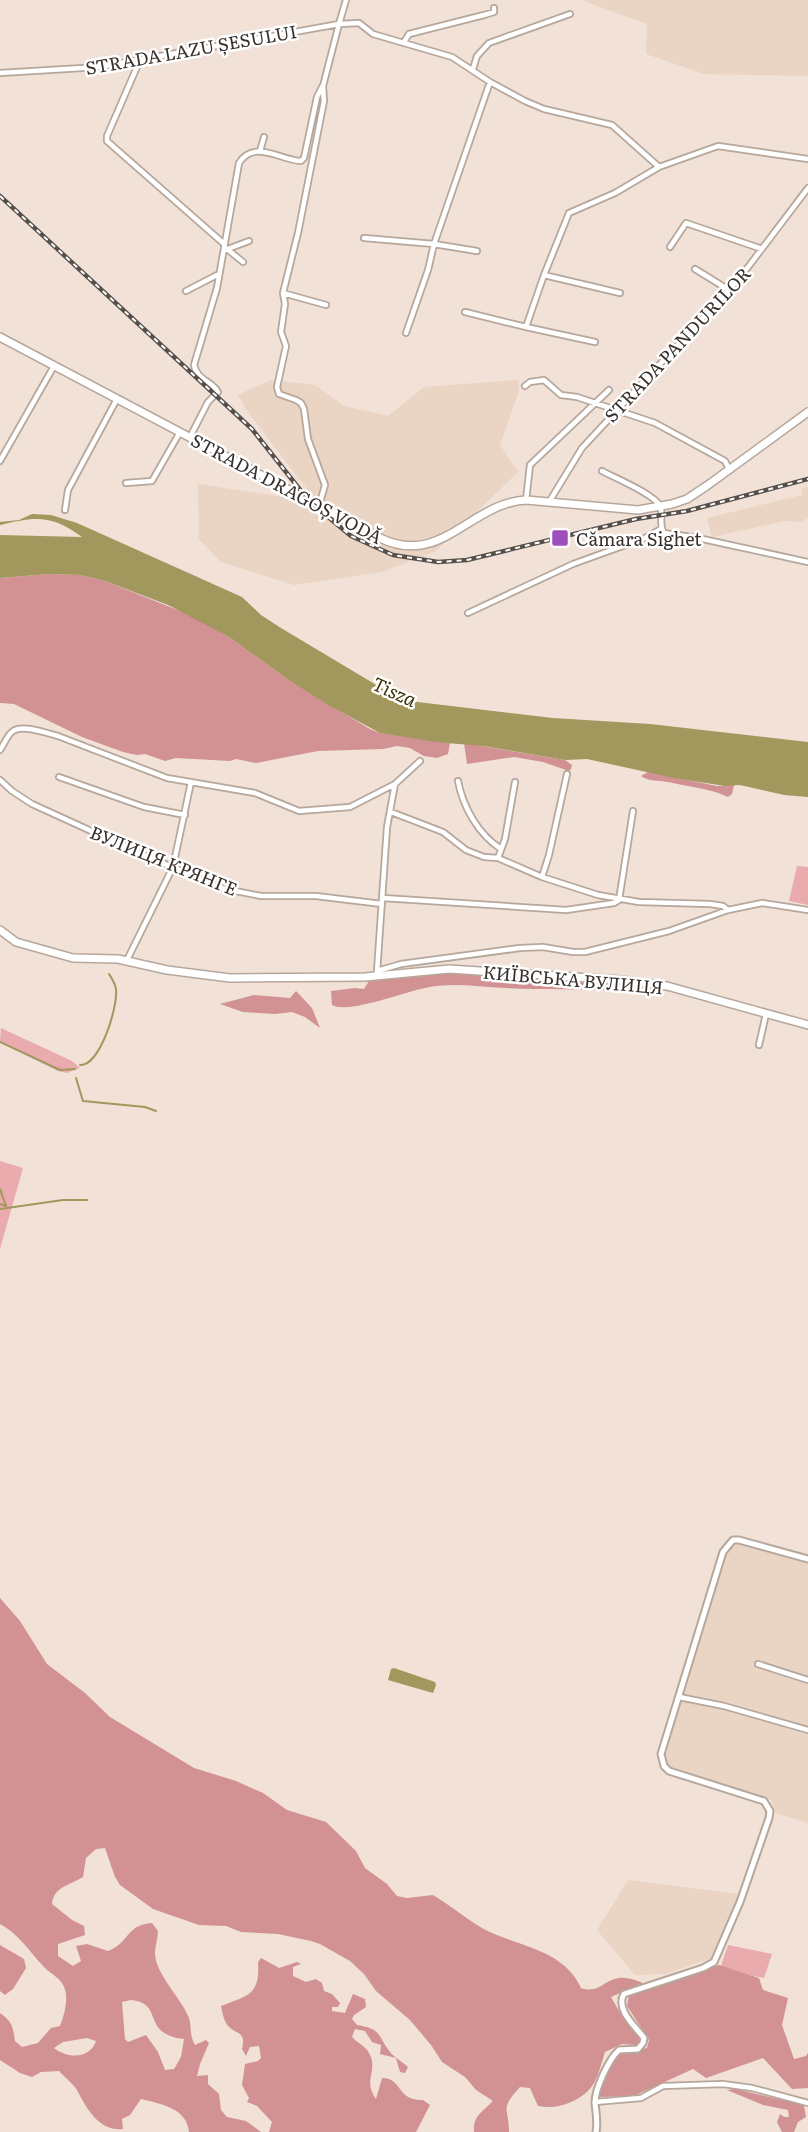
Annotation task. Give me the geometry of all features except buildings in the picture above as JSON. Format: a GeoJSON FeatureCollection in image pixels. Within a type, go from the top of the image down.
{"type":"FeatureCollection","features":[{"type":"Feature","properties":{"kind":"main road","name":"STRADA DRAGOȘ VODĂ"},"geometry":{"type":"LineString","coordinates":[[0,337],[390,543],[412,547],[434,541],[506,503],[526,500],[628,510],[661,508],[687,499],[808,412]]}},
{"type":"Feature","properties":{"kind":"main road","name":"КИЇВСЬКА ВУЛИЦЯ"},"geometry":{"type":"LineString","coordinates":[[0,930],[16,942],[73,958],[127,960],[167,970],[230,978],[449,969],[621,980],[667,986],[808,1025]]}},
{"type":"Feature","properties":{"kind":"street"},"geometry":{"type":"LineString","coordinates":[[243,262],[226,249],[224,243],[239,163],[245,154],[260,151],[293,160],[304,159],[317,97],[323,86],[346,0]]}},
{"type":"Feature","properties":{"kind":"street"},"geometry":{"type":"LineString","coordinates":[[404,42],[410,34],[494,12],[494,8]]}},
{"type":"Feature","properties":{"kind":"street"},"geometry":{"type":"LineString","coordinates":[[474,69],[477,56],[489,43],[570,13]]}},
{"type":"Feature","properties":{"kind":"street","name":"STRADA LAZU ȘESULUI"},"geometry":{"type":"LineString","coordinates":[[0,73],[99,67],[339,24],[359,23],[373,34],[452,57],[490,82],[544,109],[612,125],[659,167]]}},
{"type":"Feature","properties":{"kind":"street"},"geometry":{"type":"LineString","coordinates":[[140,59],[107,141],[224,243]]}},
{"type":"Feature","properties":{"kind":"street"},"geometry":{"type":"LineString","coordinates":[[406,333],[490,82]]}},
{"type":"Feature","properties":{"kind":"street"},"geometry":{"type":"LineString","coordinates":[[319,506],[326,485],[308,439],[304,410],[301,404],[277,391],[286,346],[281,332],[285,304],[283,293],[298,233],[324,101],[323,86]]}},
{"type":"Feature","properties":{"kind":"street"},"geometry":{"type":"LineString","coordinates":[[260,151],[264,137]]}},
{"type":"Feature","properties":{"kind":"street"},"geometry":{"type":"LineString","coordinates":[[526,327],[569,213],[615,193],[659,167],[718,146],[808,159]]}},
{"type":"Feature","properties":{"kind":"street","name":"STRADA PANDURILOR"},"geometry":{"type":"LineString","coordinates":[[549,502],[558,482],[582,447],[729,290],[808,188]]}},
{"type":"Feature","properties":{"kind":"street"},"geometry":{"type":"LineString","coordinates":[[670,247],[686,223],[762,249]]}},
{"type":"Feature","properties":{"kind":"street"},"geometry":{"type":"LineString","coordinates":[[364,238],[477,251]]}},
{"type":"Feature","properties":{"kind":"street"},"geometry":{"type":"LineString","coordinates":[[226,249],[249,242]]}},
{"type":"Feature","properties":{"kind":"street"},"geometry":{"type":"LineString","coordinates":[[190,437],[208,402],[218,392],[197,374],[194,365],[226,249]]}},
{"type":"Feature","properties":{"kind":"street"},"geometry":{"type":"LineString","coordinates":[[695,269],[729,290]]}},
{"type":"Feature","properties":{"kind":"street"},"geometry":{"type":"LineString","coordinates":[[186,291],[218,274]]}},
{"type":"Feature","properties":{"kind":"street"},"geometry":{"type":"LineString","coordinates":[[544,275],[620,293]]}},
{"type":"Feature","properties":{"kind":"street"},"geometry":{"type":"LineString","coordinates":[[283,293],[326,305]]}},
{"type":"Feature","properties":{"kind":"street"},"geometry":{"type":"LineString","coordinates":[[465,312],[596,342]]}},
{"type":"Feature","properties":{"kind":"street"},"geometry":{"type":"LineString","coordinates":[[0,461],[54,366]]}},
{"type":"Feature","properties":{"kind":"street"},"geometry":{"type":"LineString","coordinates":[[525,386],[536,380],[544,380],[561,396],[577,397],[662,427],[725,461],[729,469]]}},
{"type":"Feature","properties":{"kind":"street"},"geometry":{"type":"LineString","coordinates":[[526,500],[530,465],[609,390]]}},
{"type":"Feature","properties":{"kind":"street"},"geometry":{"type":"LineString","coordinates":[[65,510],[68,490],[117,399]]}},
{"type":"Feature","properties":{"kind":"street"},"geometry":{"type":"LineString","coordinates":[[126,483],[152,481],[180,432]]}},
{"type":"Feature","properties":{"kind":"street"},"geometry":{"type":"LineString","coordinates":[[602,471],[655,500],[661,508],[661,529]]}},
{"type":"Feature","properties":{"kind":"street"},"geometry":{"type":"LineString","coordinates":[[661,529],[668,534],[808,562]]}},
{"type":"Feature","properties":{"kind":"street"},"geometry":{"type":"LineString","coordinates":[[468,613],[573,564],[645,538],[661,529]]}},
{"type":"Feature","properties":{"kind":"street"},"geometry":{"type":"LineString","coordinates":[[0,750],[10,733],[16,730],[43,732],[167,778],[255,793],[299,811],[350,807],[395,784],[420,761]]}},
{"type":"Feature","properties":{"kind":"street"},"geometry":{"type":"LineString","coordinates":[[542,877],[567,774]]}},
{"type":"Feature","properties":{"kind":"street"},"geometry":{"type":"LineString","coordinates":[[59,777],[144,807],[185,815]]}},
{"type":"Feature","properties":{"kind":"street","name":"ВУЛИЦЯ КРЯНГЕ"},"geometry":{"type":"LineString","coordinates":[[0,780],[24,800],[173,867],[239,893],[272,897],[316,896],[566,910],[619,900]]}},
{"type":"Feature","properties":{"kind":"street"},"geometry":{"type":"LineString","coordinates":[[458,781],[465,805],[476,824],[501,849]]}},
{"type":"Feature","properties":{"kind":"street"},"geometry":{"type":"LineString","coordinates":[[127,960],[173,867],[191,782]]}},
{"type":"Feature","properties":{"kind":"street"},"geometry":{"type":"LineString","coordinates":[[498,858],[515,782]]}},
{"type":"Feature","properties":{"kind":"street"},"geometry":{"type":"LineString","coordinates":[[395,784],[387,827],[376,974],[401,964],[520,948],[543,947],[585,952],[669,931],[728,909],[762,903],[808,909]]}},
{"type":"Feature","properties":{"kind":"street"},"geometry":{"type":"LineString","coordinates":[[619,900],[633,811]]}},
{"type":"Feature","properties":{"kind":"street"},"geometry":{"type":"LineString","coordinates":[[391,812],[443,832],[466,850],[484,857],[498,858],[542,877],[619,900],[710,904],[728,909]]}},
{"type":"Feature","properties":{"kind":"street"},"geometry":{"type":"LineString","coordinates":[[759,1045],[766,1013]]}},
{"type":"Feature","properties":{"kind":"street"},"geometry":{"type":"LineString","coordinates":[[596,2132],[596,2102],[610,2058],[619,2050],[638,2049],[644,2038],[621,2008],[620,2000],[624,1994],[714,1962],[740,1902],[771,1811],[764,1801],[668,1771],[661,1754],[727,1545],[733,1540],[745,1540],[808,1559]]}},
{"type":"Feature","properties":{"kind":"street"},"geometry":{"type":"LineString","coordinates":[[758,1664],[808,1680]]}},
{"type":"Feature","properties":{"kind":"street"},"geometry":{"type":"LineString","coordinates":[[679,1697],[724,1706],[808,1730]]}},
{"type":"Feature","properties":{"kind":"street"},"geometry":{"type":"LineString","coordinates":[[596,2102],[641,2098],[663,2086],[723,2084],[752,2088],[808,2103]]}},
{"type":"Feature","properties":{"kind":"shaded area"},"geometry":{"type":"Polygon","coordinates":[[[581,0],[808,0],[808,76],[704,74],[646,54],[647,24],[581,0]]]}},
{"type":"Feature","properties":{"kind":"shaded area"},"geometry":{"type":"Polygon","coordinates":[[[271,380],[315,385],[344,406],[388,416],[424,387],[518,380],[519,391],[500,445],[518,472],[436,551],[382,572],[294,585],[221,562],[199,539],[198,484],[298,499],[310,493],[250,415],[238,395],[271,380]]]}},
{"type":"Feature","properties":{"kind":"shaded area"},"geometry":{"type":"Polygon","coordinates":[[[808,487],[808,518],[801,522],[784,521],[712,537],[707,518],[802,495],[802,488],[808,487]]]}},
{"type":"Feature","properties":{"kind":"shaded area"},"geometry":{"type":"Polygon","coordinates":[[[32,514],[51,515],[77,523],[242,597],[261,615],[281,628],[388,692],[409,701],[553,718],[650,724],[808,742],[808,797],[784,795],[740,785],[725,786],[674,778],[587,759],[565,760],[380,733],[293,683],[229,637],[168,605],[105,581],[81,575],[48,574],[0,578],[0,535],[82,537],[62,525],[43,519],[0,525],[0,522],[19,520],[32,514]]]}},
{"type":"Feature","properties":{"kind":"shaded area"},"geometry":{"type":"Polygon","coordinates":[[[48,574],[81,575],[105,581],[195,617],[229,637],[293,683],[370,729],[380,733],[450,743],[448,754],[437,758],[424,756],[410,748],[397,746],[383,749],[318,751],[256,763],[236,759],[176,758],[165,761],[145,754],[123,752],[82,737],[14,704],[0,703],[0,578],[48,574]]]}},
{"type":"Feature","properties":{"kind":"shaded area"},"geometry":{"type":"Polygon","coordinates":[[[464,743],[565,760],[572,765],[569,771],[543,762],[514,757],[467,764],[464,743]]]}},
{"type":"Feature","properties":{"kind":"shaded area"},"geometry":{"type":"Polygon","coordinates":[[[648,772],[717,786],[734,785],[732,794],[728,797],[641,776],[648,772]]]}},
{"type":"Feature","properties":{"kind":"shaded area"},"geometry":{"type":"Polygon","coordinates":[[[797,866],[808,867],[808,905],[789,901],[797,866]]]}},
{"type":"Feature","properties":{"kind":"shaded area"},"geometry":{"type":"Polygon","coordinates":[[[456,973],[619,987],[618,991],[445,985],[415,990],[364,1005],[332,1005],[331,991],[364,989],[369,981],[456,973]]]}},
{"type":"Feature","properties":{"kind":"shaded area"},"geometry":{"type":"Polygon","coordinates":[[[296,991],[312,1008],[320,1028],[305,1017],[292,1012],[243,1012],[220,1004],[254,995],[290,998],[296,991]]]}},
{"type":"Feature","properties":{"kind":"shaded area"},"geometry":{"type":"Polygon","coordinates":[[[1,1028],[72,1061],[80,1068],[67,1073],[58,1071],[0,1042],[1,1028]]]}},
{"type":"Feature","properties":{"kind":"shaded area"},"geometry":{"type":"Polygon","coordinates":[[[0,1161],[23,1168],[0,1249],[0,1161]]]}},
{"type":"Feature","properties":{"kind":"shaded area"},"geometry":{"type":"Polygon","coordinates":[[[742,1543],[808,1562],[808,1823],[776,1813],[771,1800],[672,1769],[664,1758],[724,1559],[733,1545],[742,1543]]]}},
{"type":"Feature","properties":{"kind":"shaded area"},"geometry":{"type":"Polygon","coordinates":[[[0,1598],[20,1621],[47,1664],[85,1693],[110,1717],[194,1768],[236,1781],[263,1793],[287,1810],[326,1822],[356,1851],[365,1868],[387,1884],[397,1896],[407,1898],[433,1895],[482,1928],[551,1956],[563,1964],[581,1988],[597,1988],[619,1978],[643,1983],[611,1997],[641,2040],[636,2045],[622,2044],[605,2052],[591,2088],[579,2098],[559,2106],[538,2106],[530,2088],[520,2087],[507,2105],[509,2132],[474,2132],[476,2118],[493,2101],[442,2062],[410,2020],[376,1991],[350,1961],[311,1941],[278,1934],[241,1932],[226,1926],[199,1925],[153,1909],[120,1885],[105,1848],[96,1849],[86,1858],[83,1877],[63,1887],[53,1898],[52,1904],[84,1926],[85,1935],[58,1944],[58,1956],[73,1966],[81,1961],[76,1946],[87,1944],[108,1951],[120,1944],[137,1927],[152,1923],[158,1931],[156,1961],[189,2018],[193,2041],[195,2045],[206,2040],[209,2043],[197,2076],[208,2075],[208,2084],[219,2094],[221,2110],[227,2117],[246,2121],[261,2132],[189,2132],[187,2124],[178,2112],[141,2099],[130,2115],[122,2119],[123,2129],[115,2129],[100,2123],[94,2117],[74,2086],[59,2071],[41,2072],[32,2077],[0,2060],[0,2013],[13,2028],[15,2041],[22,2047],[38,2043],[51,2028],[60,2026],[66,1998],[60,1980],[0,1924],[0,1598]],[[122,2002],[125,2039],[128,2042],[146,2035],[158,2052],[165,2070],[174,2069],[181,2057],[184,2039],[162,2031],[147,2007],[141,2002],[122,2002]],[[87,2038],[63,2042],[54,2048],[66,2054],[84,2054],[96,2041],[87,2038]]]}},
{"type":"Feature","properties":{"kind":"shaded area"},"geometry":{"type":"Polygon","coordinates":[[[391,1669],[435,1682],[433,1693],[388,1680],[391,1669]]]}},
{"type":"Feature","properties":{"kind":"shaded area"},"geometry":{"type":"Polygon","coordinates":[[[628,1880],[739,1894],[712,1958],[665,1974],[635,1975],[597,1930],[628,1880]]]}},
{"type":"Feature","properties":{"kind":"shaded area"},"geometry":{"type":"Polygon","coordinates":[[[0,1945],[24,1959],[26,1968],[13,1989],[5,1995],[0,1991],[0,1945]]]}},
{"type":"Feature","properties":{"kind":"shaded area"},"geometry":{"type":"Polygon","coordinates":[[[728,1945],[772,1954],[764,1978],[720,1969],[728,1945]]]}},
{"type":"Feature","properties":{"kind":"shaded area"},"geometry":{"type":"Polygon","coordinates":[[[261,1958],[279,1968],[297,1962],[301,1964],[293,1967],[293,1976],[306,1982],[316,1979],[322,1983],[324,1991],[332,1994],[340,2003],[338,2007],[332,2007],[332,2011],[345,2013],[353,1994],[365,1999],[366,2007],[352,2019],[357,2025],[375,2031],[390,2052],[408,2067],[405,2073],[400,2072],[396,2058],[380,2054],[381,2045],[372,2042],[365,2031],[355,2029],[352,2037],[366,2048],[372,2059],[372,2092],[376,2099],[382,2078],[389,2079],[408,2097],[423,2100],[430,2105],[416,2132],[269,2132],[272,2122],[257,2106],[247,2102],[249,2098],[242,2085],[245,2064],[261,2058],[259,2046],[250,2047],[246,2056],[242,2049],[243,2038],[226,2023],[221,2006],[246,1996],[255,1988],[258,1962],[261,1958]]]}},
{"type":"Feature","properties":{"kind":"shaded area"},"geometry":{"type":"Polygon","coordinates":[[[719,1965],[759,1978],[763,1990],[788,1998],[782,2025],[794,2059],[808,2053],[808,2088],[792,2089],[763,2058],[706,2078],[693,2069],[634,2096],[598,2097],[610,2064],[619,2053],[647,2048],[649,2040],[627,2006],[629,1995],[719,1965]]]}},
{"type":"Feature","properties":{"kind":"shaded area"},"geometry":{"type":"Polygon","coordinates":[[[735,2089],[800,2104],[804,2106],[806,2117],[798,2122],[794,2132],[782,2132],[777,2122],[780,2114],[789,2117],[788,2110],[763,2105],[727,2090],[735,2089]]]}},
{"type":"Feature","properties":{"kind":"waterway"},"geometry":{"type":"LineString","coordinates":[[80,1065],[87,1063],[94,1056],[111,1021],[116,989],[109,974]]}},
{"type":"Feature","properties":{"kind":"waterway"},"geometry":{"type":"LineString","coordinates":[[0,1042],[60,1070],[75,1069]]}},
{"type":"Feature","properties":{"kind":"waterway"},"geometry":{"type":"LineString","coordinates":[[76,1078],[83,1101],[145,1107],[156,1111]]}},
{"type":"Feature","properties":{"kind":"waterway"},"geometry":{"type":"LineString","coordinates":[[0,1189],[6,1206],[0,1204]]}},
{"type":"Feature","properties":{"kind":"waterway"},"geometry":{"type":"LineString","coordinates":[[0,1209],[63,1200],[87,1200]]}},
{"type":"Feature","properties":{"kind":"railway"},"geometry":{"type":"LineString","coordinates":[[0,196],[252,429],[309,501],[351,536],[393,555],[438,562],[467,560],[636,519],[687,511],[808,479]]}},
{"type":"Feature","properties":{"kind":"place","name":"Cămara Sighet"},"geometry":{"type":"Point","coordinates":[560,538]}},
{"type":"Feature","properties":{"kind":"water label","name":"Tisza"},"geometry":{"type":"Point","coordinates":[395,691]}}]}
